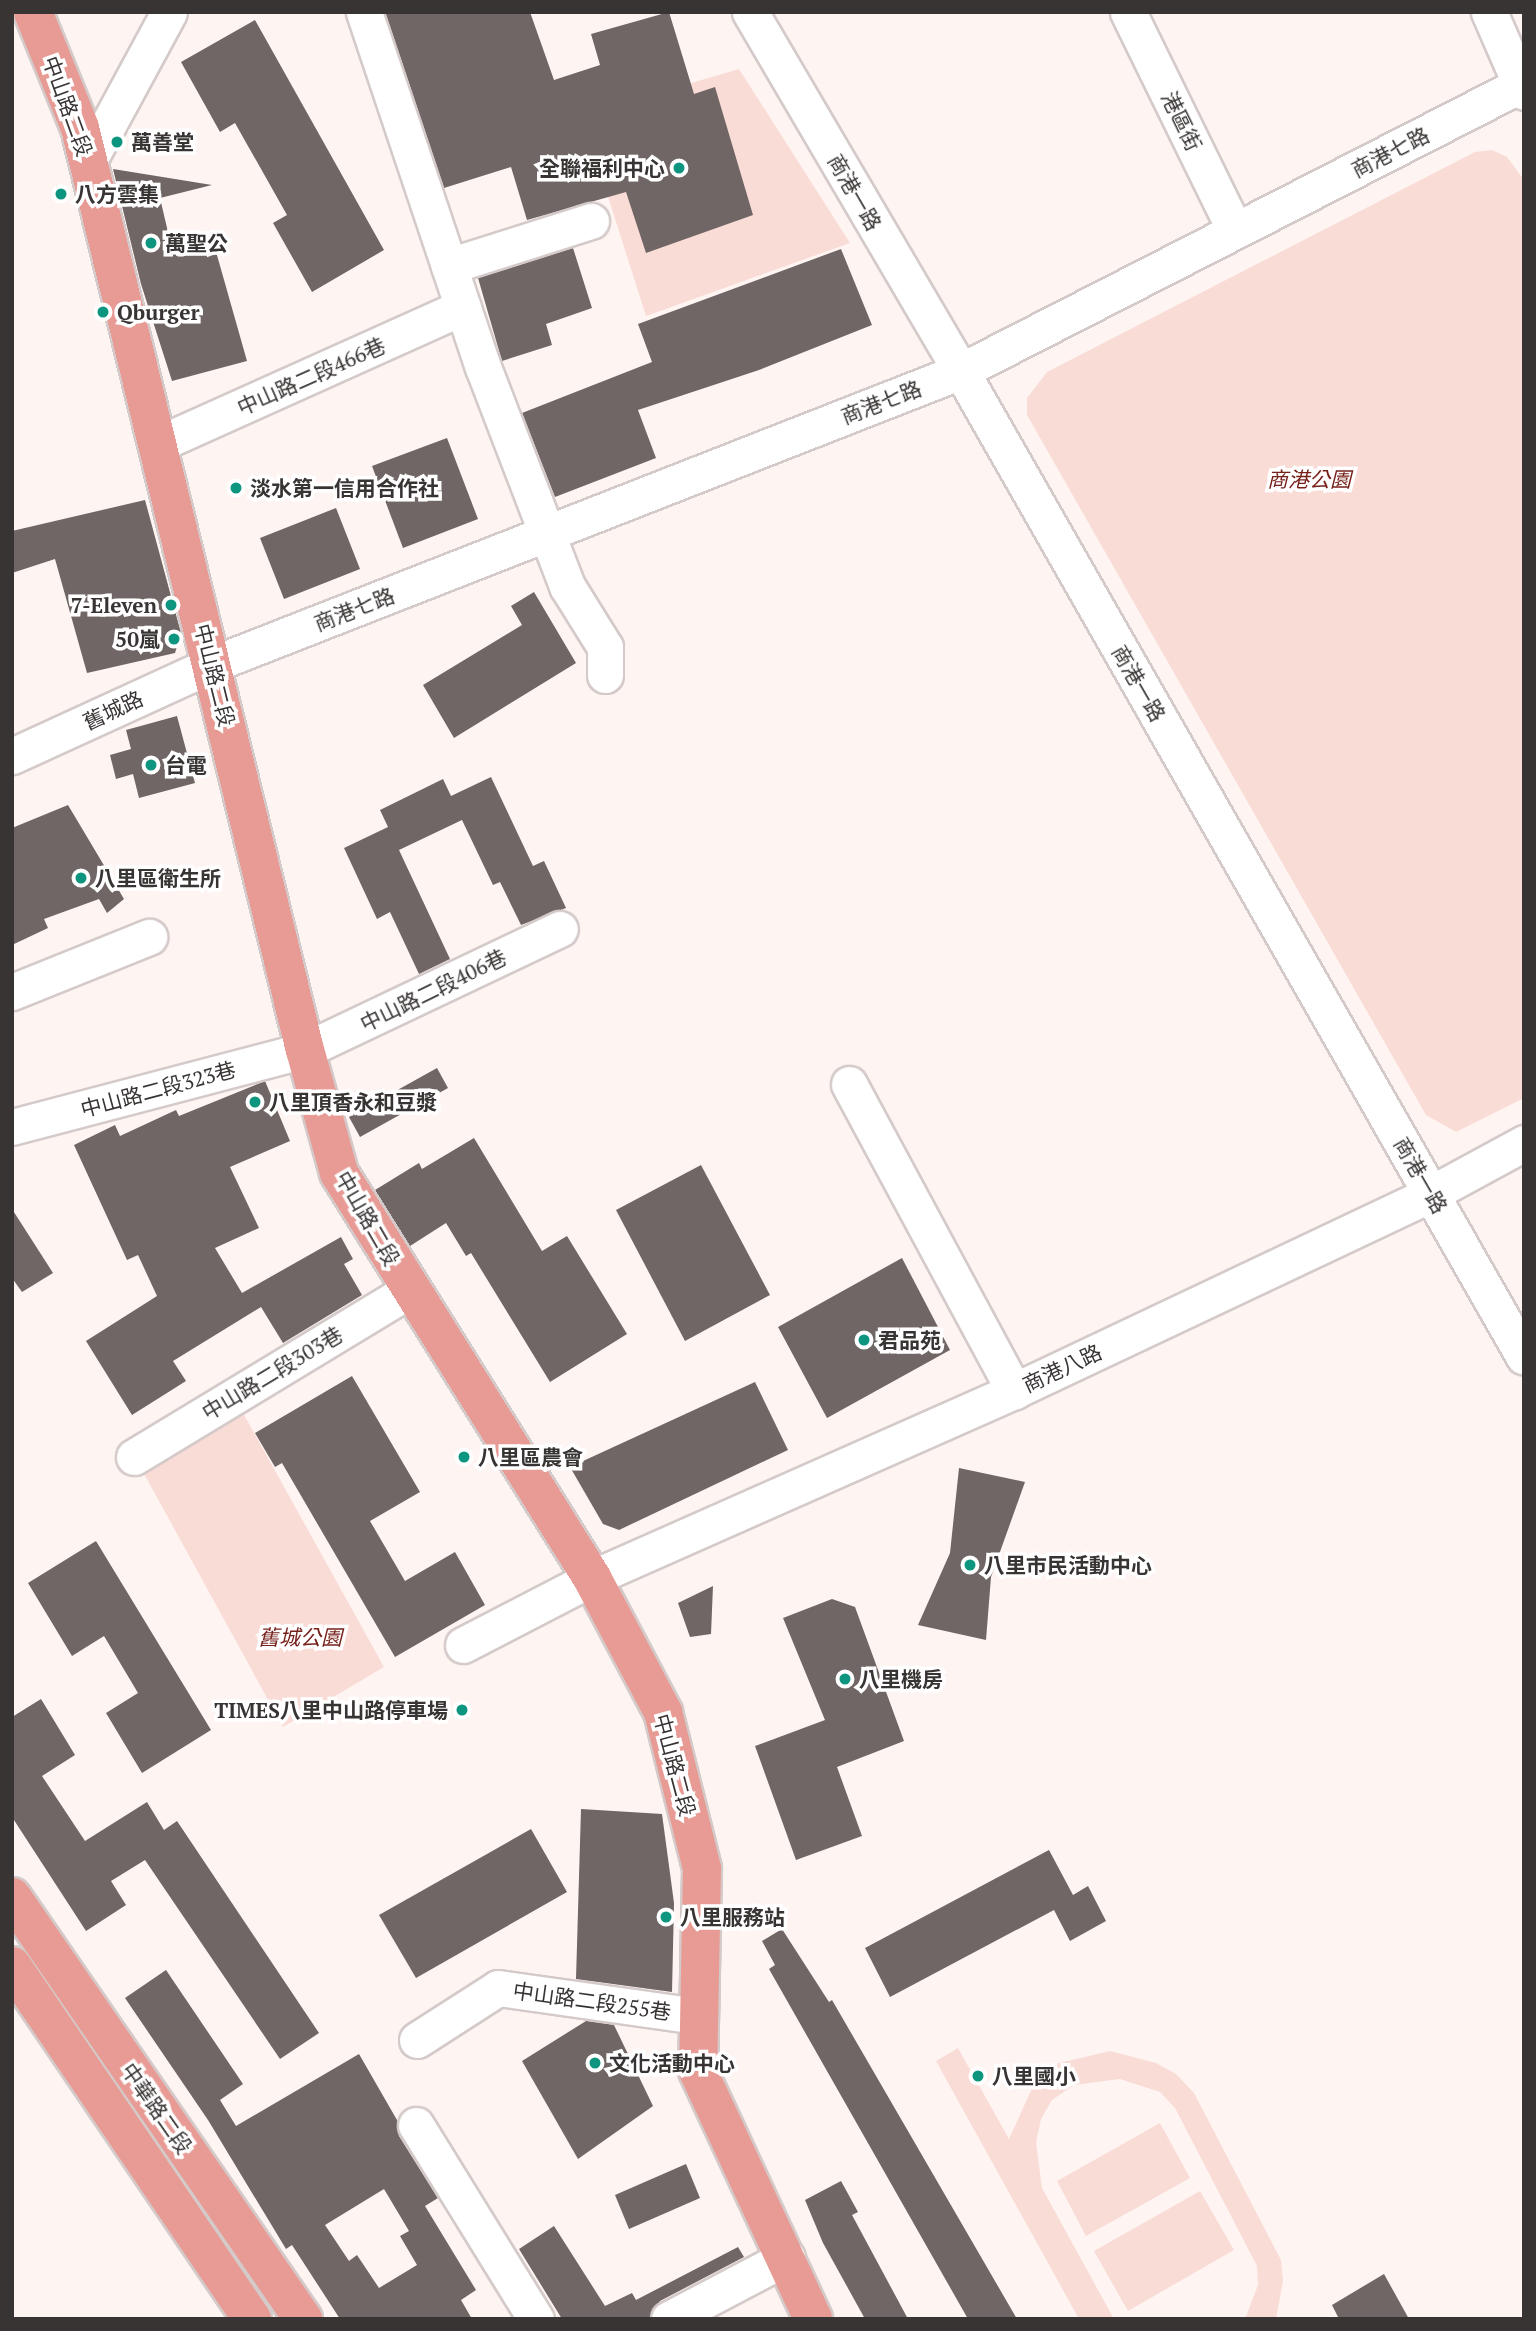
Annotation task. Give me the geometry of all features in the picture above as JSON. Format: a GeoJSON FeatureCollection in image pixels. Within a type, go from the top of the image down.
{"type":"FeatureCollection","features":[{"type":"Feature","properties":{"kind":"main road","name":"中山路二段"},"geometry":{"type":"LineString","coordinates":[[33,12],[80,128],[89,162],[305,1050],[339,1173],[592,1578],[663,1712],[702,1869],[698,2071],[788,2257],[813,2319]]}},
{"type":"Feature","properties":{"kind":"main road","name":"中華路二段"},"geometry":{"type":"LineString","coordinates":[[12,1897],[303,2319]]}},
{"type":"Feature","properties":{"kind":"main road","name":"中華路二段"},"geometry":{"type":"LineString","coordinates":[[12,1966],[252,2319]]}},
{"type":"Feature","properties":{"kind":"street"},"geometry":{"type":"LineString","coordinates":[[89,162],[169,12]]}},
{"type":"Feature","properties":{"kind":"street"},"geometry":{"type":"LineString","coordinates":[[364,12],[484,367],[566,586],[605,648],[605,675]]}},
{"type":"Feature","properties":{"kind":"street","name":"商港一路"},"geometry":{"type":"LineString","coordinates":[[750,12],[961,371],[1524,1357]]}},
{"type":"Feature","properties":{"kind":"street","name":"港區街"},"geometry":{"type":"LineString","coordinates":[[1128,12],[1235,230]]}},
{"type":"Feature","properties":{"kind":"street"},"geometry":{"type":"LineString","coordinates":[[1489,12],[1522,87]]}},
{"type":"Feature","properties":{"kind":"street","name":"商港七路"},"geometry":{"type":"LineString","coordinates":[[213,664],[961,371],[1522,87]]}},
{"type":"Feature","properties":{"kind":"street"},"geometry":{"type":"LineString","coordinates":[[449,266],[590,221]]}},
{"type":"Feature","properties":{"kind":"street","name":"中山路二段466巷"},"geometry":{"type":"LineString","coordinates":[[158,444],[463,307]]}},
{"type":"Feature","properties":{"kind":"street","name":"舊城路"},"geometry":{"type":"LineString","coordinates":[[12,756],[213,664]]}},
{"type":"Feature","properties":{"kind":"street","name":"中山路二段406巷"},"geometry":{"type":"LineString","coordinates":[[305,1050],[560,929]]}},
{"type":"Feature","properties":{"kind":"street"},"geometry":{"type":"LineString","coordinates":[[12,992],[149,937]]}},
{"type":"Feature","properties":{"kind":"street","name":"中山路二段323巷"},"geometry":{"type":"LineString","coordinates":[[12,1127],[305,1050]]}},
{"type":"Feature","properties":{"kind":"street"},"geometry":{"type":"LineString","coordinates":[[849,1084],[1014,1391]]}},
{"type":"Feature","properties":{"kind":"street","name":"商港八路"},"geometry":{"type":"LineString","coordinates":[[463,1645],[592,1578],[1014,1391],[1432,1194],[1524,1143]]}},
{"type":"Feature","properties":{"kind":"street","name":"中山路二段303巷"},"geometry":{"type":"LineString","coordinates":[[134,1457],[410,1290]]}},
{"type":"Feature","properties":{"kind":"street","name":"中山路二段255巷"},"geometry":{"type":"LineString","coordinates":[[417,2040],[498,1988],[698,2016]]}},
{"type":"Feature","properties":{"kind":"street"},"geometry":{"type":"LineString","coordinates":[[416,2125],[536,2319]]}},
{"type":"Feature","properties":{"kind":"street"},"geometry":{"type":"LineString","coordinates":[[669,2319],[788,2257]]}},
{"type":"Feature","properties":{"kind":"green space"},"geometry":{"type":"Polygon","coordinates":[[[739,69],[850,243],[646,316],[582,115],[739,69]]]}},
{"type":"Feature","properties":{"kind":"green space","name":"商港公園"},"geometry":{"type":"Polygon","coordinates":[[[1492,150],[1507,157],[1524,180],[1524,1098],[1456,1132],[1426,1115],[1027,415],[1027,398],[1047,372],[1475,152],[1492,150]]]}},
{"type":"Feature","properties":{"kind":"green space","name":"舊城公園"},"geometry":{"type":"Polygon","coordinates":[[[243,1413],[384,1667],[283,1727],[142,1470],[243,1413]]]}},
{"type":"Feature","properties":{"kind":"green space"},"geometry":{"type":"Polygon","coordinates":[[[958,2048],[1009,2139],[1034,2084],[1051,2065],[1110,2051],[1156,2063],[1176,2074],[1194,2093],[1281,2260],[1283,2281],[1276,2319],[1245,2319],[1258,2285],[1257,2266],[1175,2108],[1160,2092],[1120,2079],[1074,2085],[1052,2100],[1041,2119],[1036,2142],[1042,2188],[1114,2319],[1079,2319],[936,2061],[958,2048]]]}},
{"type":"Feature","properties":{"kind":"green space"},"geometry":{"type":"Polygon","coordinates":[[[1160,2123],[1190,2178],[1086,2236],[1057,2181],[1160,2123]]]}},
{"type":"Feature","properties":{"kind":"green space"},"geometry":{"type":"Polygon","coordinates":[[[1200,2191],[1234,2250],[1128,2311],[1094,2251],[1200,2191]]]}},
{"type":"Feature","properties":{"kind":"building"},"geometry":{"type":"Polygon","coordinates":[[[385,12],[530,12],[554,80],[600,65],[591,34],[669,12],[694,94],[715,87],[753,215],[646,253],[626,192],[527,220],[511,167],[444,188],[385,12]]]}},
{"type":"Feature","properties":{"kind":"building"},"geometry":{"type":"Polygon","coordinates":[[[255,20],[384,250],[312,292],[273,223],[287,215],[235,123],[220,132],[181,62],[255,20]]]}},
{"type":"Feature","properties":{"kind":"building"},"geometry":{"type":"Polygon","coordinates":[[[113,169],[212,185],[160,198],[171,245],[211,234],[247,361],[172,381],[141,284],[113,169]]]}},
{"type":"Feature","properties":{"kind":"building"},"geometry":{"type":"Polygon","coordinates":[[[573,248],[592,308],[546,324],[552,345],[502,361],[478,278],[573,248]]]}},
{"type":"Feature","properties":{"kind":"building"},"geometry":{"type":"Polygon","coordinates":[[[841,249],[872,325],[759,370],[638,410],[656,458],[555,497],[522,413],[652,362],[638,324],[841,249]]]}},
{"type":"Feature","properties":{"kind":"building"},"geometry":{"type":"Polygon","coordinates":[[[447,438],[478,519],[403,548],[372,466],[447,438]]]}},
{"type":"Feature","properties":{"kind":"building"},"geometry":{"type":"Polygon","coordinates":[[[145,500],[181,633],[175,653],[87,673],[55,559],[12,573],[12,531],[145,500]]]}},
{"type":"Feature","properties":{"kind":"building"},"geometry":{"type":"Polygon","coordinates":[[[336,508],[360,569],[284,599],[260,538],[336,508]]]}},
{"type":"Feature","properties":{"kind":"building"},"geometry":{"type":"Polygon","coordinates":[[[534,592],[576,663],[454,738],[423,685],[522,625],[511,606],[534,592]]]}},
{"type":"Feature","properties":{"kind":"building","name":"台電"},"geometry":{"type":"Polygon","coordinates":[[[177,716],[195,783],[139,798],[133,774],[116,779],[110,755],[131,749],[126,730],[177,716]]]}},
{"type":"Feature","properties":{"kind":"building"},"geometry":{"type":"Polygon","coordinates":[[[491,777],[533,866],[544,861],[566,908],[521,925],[500,882],[493,885],[462,820],[399,850],[450,959],[419,974],[390,912],[377,919],[344,848],[388,827],[380,810],[443,779],[451,796],[491,777]]]}},
{"type":"Feature","properties":{"kind":"building","name":"八里區衛生所"},"geometry":{"type":"Polygon","coordinates":[[[68,805],[124,899],[107,913],[99,899],[44,919],[48,928],[12,945],[12,828],[68,805]]]}},
{"type":"Feature","properties":{"kind":"building"},"geometry":{"type":"Polygon","coordinates":[[[437,1068],[448,1088],[360,1137],[349,1117],[437,1068]]]}},
{"type":"Feature","properties":{"kind":"building"},"geometry":{"type":"Polygon","coordinates":[[[265,1081],[290,1141],[230,1167],[259,1228],[215,1248],[242,1293],[341,1237],[353,1259],[344,1264],[362,1295],[283,1343],[261,1307],[173,1361],[186,1381],[132,1415],[86,1341],[157,1296],[138,1255],[127,1260],[74,1145],[115,1125],[120,1136],[176,1110],[179,1116],[265,1081]]]}},
{"type":"Feature","properties":{"kind":"building"},"geometry":{"type":"Polygon","coordinates":[[[474,1138],[542,1251],[567,1236],[627,1334],[550,1382],[471,1253],[466,1256],[446,1223],[410,1246],[375,1190],[419,1163],[422,1169],[474,1138]]]}},
{"type":"Feature","properties":{"kind":"building"},"geometry":{"type":"Polygon","coordinates":[[[701,1165],[770,1295],[685,1341],[616,1210],[701,1165]]]}},
{"type":"Feature","properties":{"kind":"building"},"geometry":{"type":"Polygon","coordinates":[[[12,1209],[53,1273],[22,1292],[12,1278],[12,1209]]]}},
{"type":"Feature","properties":{"kind":"building","name":"君品苑"},"geometry":{"type":"Polygon","coordinates":[[[902,1258],[950,1350],[827,1418],[778,1327],[902,1258]]]}},
{"type":"Feature","properties":{"kind":"building"},"geometry":{"type":"Polygon","coordinates":[[[352,1376],[420,1492],[370,1521],[405,1581],[455,1552],[485,1605],[395,1657],[282,1463],[275,1467],[255,1433],[352,1376]]]}},
{"type":"Feature","properties":{"kind":"building"},"geometry":{"type":"Polygon","coordinates":[[[755,1382],[788,1450],[619,1530],[603,1524],[570,1467],[755,1382]]]}},
{"type":"Feature","properties":{"kind":"building","name":"八里市民活動中心"},"geometry":{"type":"Polygon","coordinates":[[[959,1468],[1025,1482],[991,1577],[986,1640],[918,1625],[950,1553],[959,1468]]]}},
{"type":"Feature","properties":{"kind":"building"},"geometry":{"type":"Polygon","coordinates":[[[96,1541],[211,1730],[142,1773],[106,1713],[138,1693],[104,1636],[72,1656],[28,1583],[96,1541]]]}},
{"type":"Feature","properties":{"kind":"building"},"geometry":{"type":"Polygon","coordinates":[[[713,1586],[711,1634],[690,1637],[678,1603],[713,1586]]]}},
{"type":"Feature","properties":{"kind":"building"},"geometry":{"type":"Polygon","coordinates":[[[832,1599],[855,1607],[904,1741],[837,1767],[862,1836],[796,1860],[755,1746],[825,1720],[783,1618],[832,1599]]]}},
{"type":"Feature","properties":{"kind":"building"},"geometry":{"type":"Polygon","coordinates":[[[41,1699],[75,1755],[42,1776],[85,1841],[147,1802],[164,1830],[177,1821],[319,2033],[280,2059],[145,1860],[111,1881],[126,1905],[86,1931],[12,1817],[12,1717],[41,1699]]]}},
{"type":"Feature","properties":{"kind":"building"},"geometry":{"type":"Polygon","coordinates":[[[581,1809],[662,1814],[674,1903],[672,1992],[576,1979],[581,1809]]]}},
{"type":"Feature","properties":{"kind":"building"},"geometry":{"type":"Polygon","coordinates":[[[531,1829],[567,1892],[416,1978],[379,1915],[531,1829]]]}},
{"type":"Feature","properties":{"kind":"building"},"geometry":{"type":"Polygon","coordinates":[[[1049,1850],[1073,1895],[1088,1886],[1106,1921],[1070,1941],[1054,1910],[890,1997],[865,1948],[1049,1850]]]}},
{"type":"Feature","properties":{"kind":"building"},"geometry":{"type":"Polygon","coordinates":[[[782,1929],[829,2002],[832,2000],[1017,2319],[968,2319],[769,1969],[775,1965],[762,1941],[782,1929]]]}},
{"type":"Feature","properties":{"kind":"building"},"geometry":{"type":"Polygon","coordinates":[[[166,1970],[243,2084],[220,2100],[236,2126],[359,2054],[397,2120],[399,2136],[438,2198],[425,2206],[476,2290],[461,2300],[472,2319],[340,2319],[292,2245],[286,2249],[208,2120],[125,1998],[166,1970]],[[384,2189],[325,2225],[349,2261],[357,2255],[379,2288],[417,2265],[400,2236],[409,2231],[384,2189]]]}},
{"type":"Feature","properties":{"kind":"building"},"geometry":{"type":"Polygon","coordinates":[[[586,2021],[614,2025],[653,2106],[578,2159],[522,2061],[586,2021]]]}},
{"type":"Feature","properties":{"kind":"building"},"geometry":{"type":"Polygon","coordinates":[[[686,2164],[700,2198],[629,2229],[615,2195],[686,2164]]]}},
{"type":"Feature","properties":{"kind":"building"},"geometry":{"type":"Polygon","coordinates":[[[841,2181],[858,2212],[852,2215],[908,2319],[865,2319],[823,2243],[805,2200],[841,2181]]]}},
{"type":"Feature","properties":{"kind":"building"},"geometry":{"type":"Polygon","coordinates":[[[554,2226],[605,2306],[632,2293],[636,2300],[738,2247],[744,2257],[660,2301],[649,2319],[562,2319],[519,2249],[554,2226]]]}},
{"type":"Feature","properties":{"kind":"building"},"geometry":{"type":"Polygon","coordinates":[[[1384,2274],[1409,2319],[1339,2319],[1332,2305],[1384,2274]]]}},
{"type":"Feature","properties":{"kind":"place","name":"萬善堂"},"geometry":{"type":"Point","coordinates":[117,142]}},
{"type":"Feature","properties":{"kind":"place","name":"全聯福利中心"},"geometry":{"type":"Point","coordinates":[679,168]}},
{"type":"Feature","properties":{"kind":"place","name":"八方雲集"},"geometry":{"type":"Point","coordinates":[61,194]}},
{"type":"Feature","properties":{"kind":"place","name":"萬聖公"},"geometry":{"type":"Point","coordinates":[151,243]}},
{"type":"Feature","properties":{"kind":"place","name":"Qburger"},"geometry":{"type":"Point","coordinates":[103,312]}},
{"type":"Feature","properties":{"kind":"place","name":"淡水第一信用合作社"},"geometry":{"type":"Point","coordinates":[236,488]}},
{"type":"Feature","properties":{"kind":"place","name":"7-Eleven"},"geometry":{"type":"Point","coordinates":[171,605]}},
{"type":"Feature","properties":{"kind":"place","name":"50嵐"},"geometry":{"type":"Point","coordinates":[174,639]}},
{"type":"Feature","properties":{"kind":"place","name":"台電"},"geometry":{"type":"Point","coordinates":[151,765]}},
{"type":"Feature","properties":{"kind":"place","name":"八里區衛生所"},"geometry":{"type":"Point","coordinates":[81,878]}},
{"type":"Feature","properties":{"kind":"place","name":"八里頂香永和豆漿"},"geometry":{"type":"Point","coordinates":[255,1102]}},
{"type":"Feature","properties":{"kind":"place","name":"君品苑"},"geometry":{"type":"Point","coordinates":[864,1340]}},
{"type":"Feature","properties":{"kind":"place","name":"八里區農會"},"geometry":{"type":"Point","coordinates":[464,1457]}},
{"type":"Feature","properties":{"kind":"place","name":"八里市民活動中心"},"geometry":{"type":"Point","coordinates":[970,1565]}},
{"type":"Feature","properties":{"kind":"place","name":"八里機房"},"geometry":{"type":"Point","coordinates":[845,1679]}},
{"type":"Feature","properties":{"kind":"place","name":"TIMES八里中山路停車場"},"geometry":{"type":"Point","coordinates":[462,1710]}},
{"type":"Feature","properties":{"kind":"place","name":"八里服務站"},"geometry":{"type":"Point","coordinates":[666,1917]}},
{"type":"Feature","properties":{"kind":"place","name":"文化活動中心"},"geometry":{"type":"Point","coordinates":[595,2063]}},
{"type":"Feature","properties":{"kind":"place","name":"八里國小"},"geometry":{"type":"Point","coordinates":[978,2076]}}]}
